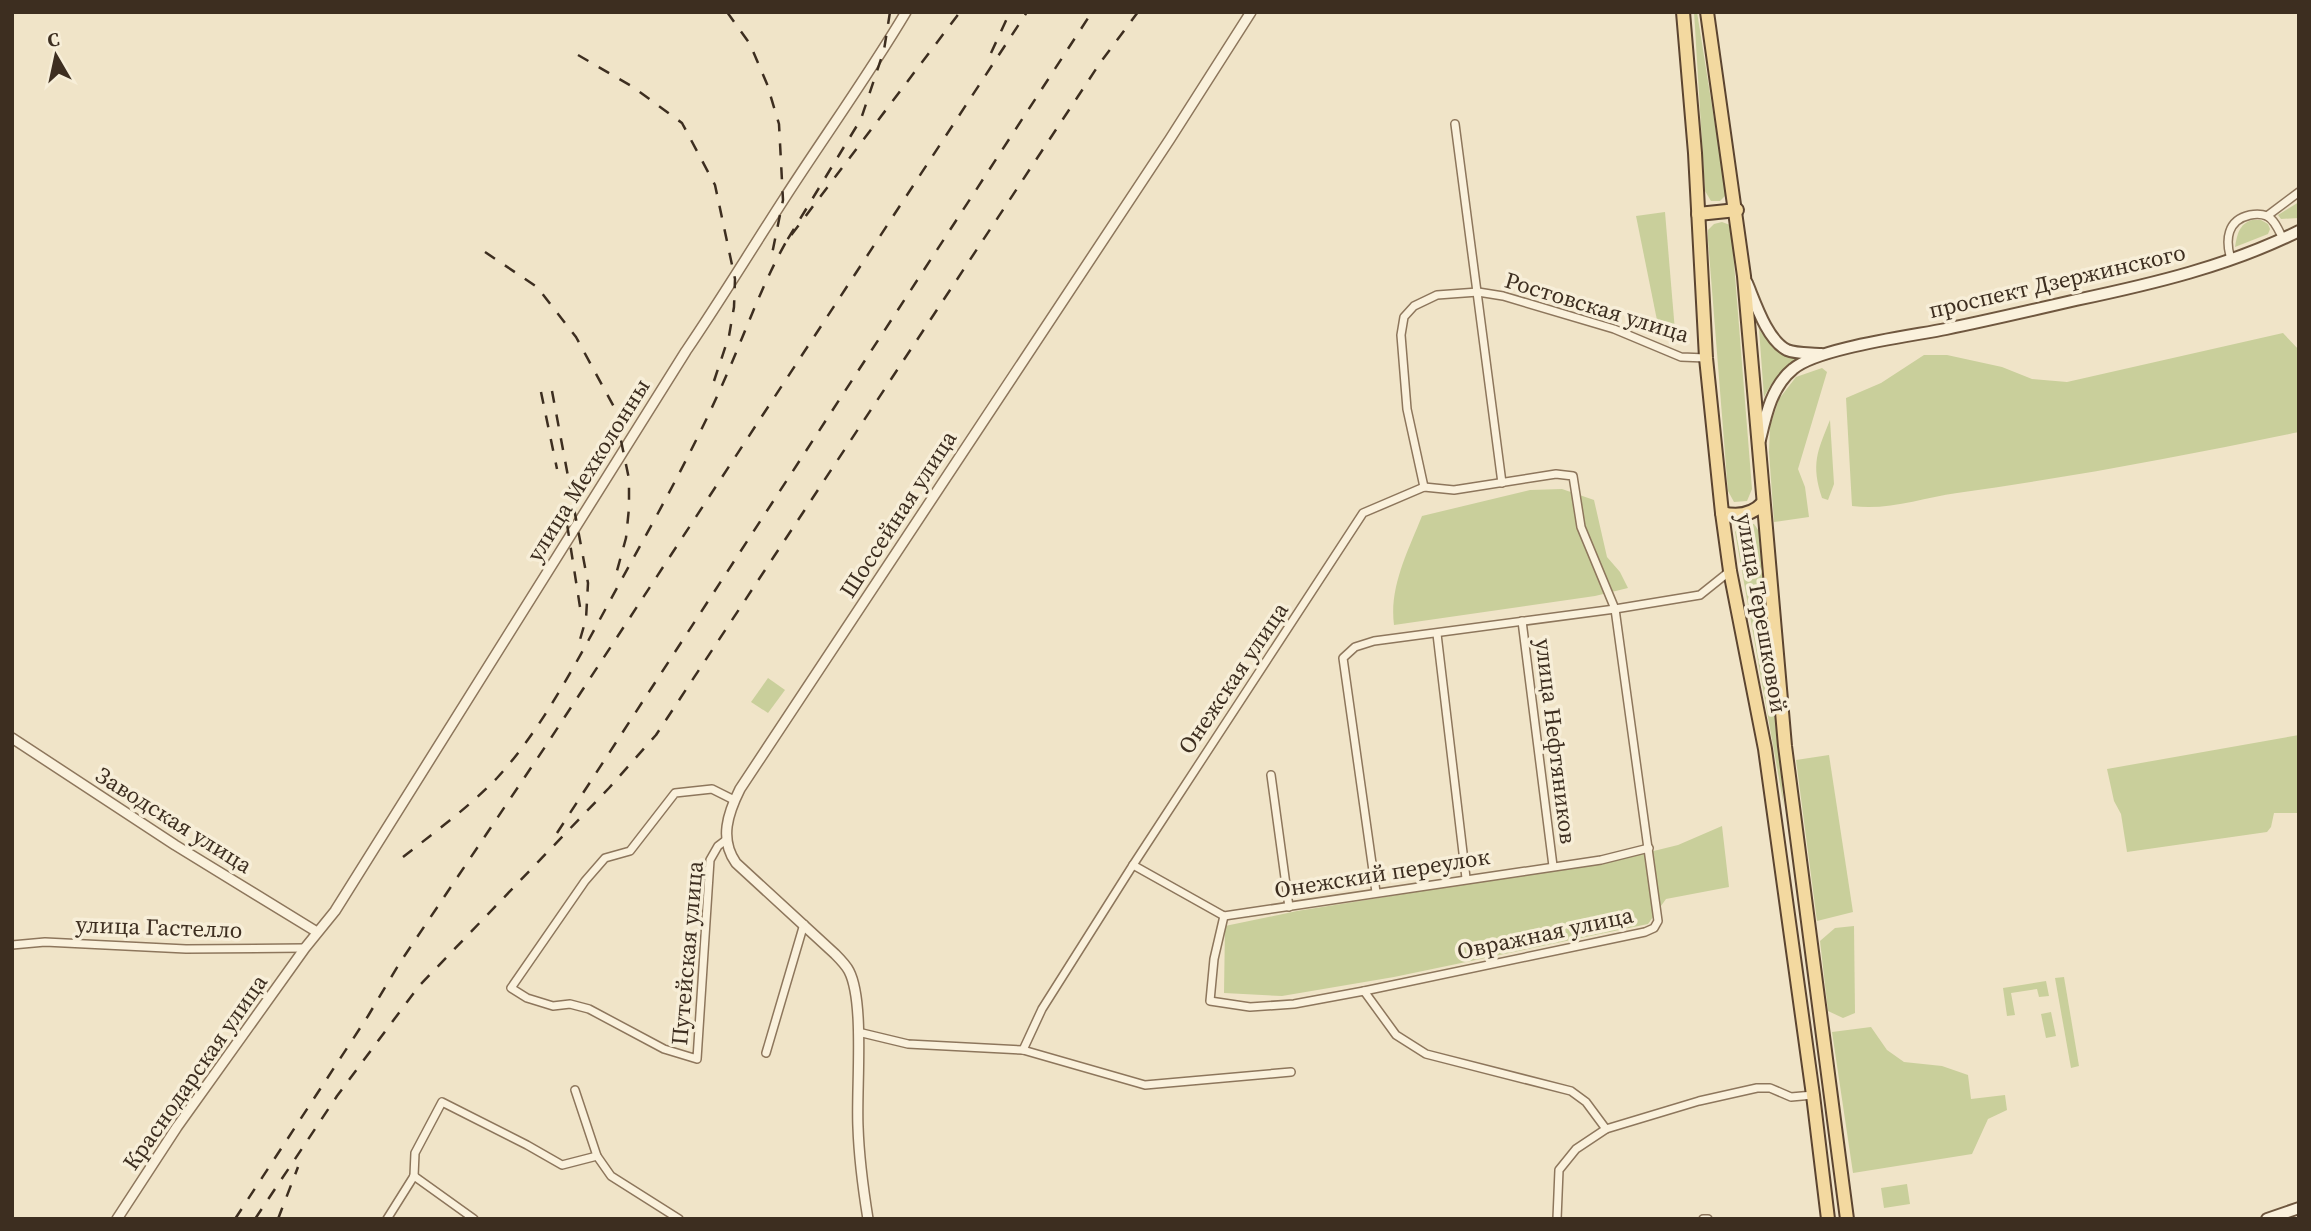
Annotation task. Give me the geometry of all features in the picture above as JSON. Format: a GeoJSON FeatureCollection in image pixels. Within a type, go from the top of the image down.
{"type":"FeatureCollection","features":[{"type":"Feature","properties":{"kind":"main road","name":"улица Терешковой"},"geometry":{"type":"LineString","coordinates":[[1683,12],[1695,153],[1706,358],[1722,513],[1730,571],[1765,749],[1814,1096],[1828,1219]]}},
{"type":"Feature","properties":{"kind":"main road","name":"улица Терешковой"},"geometry":{"type":"LineString","coordinates":[[1707,12],[1737,210],[1785,746],[1847,1219]]}},
{"type":"Feature","properties":{"kind":"main road"},"geometry":{"type":"LineString","coordinates":[[1698,214],[1737,210]]}},
{"type":"Feature","properties":{"kind":"main road","name":"проспект Дзержинского"},"geometry":{"type":"LineString","coordinates":[[1821,354],[2117,292],[2231,259],[2299,231]]}},
{"type":"Feature","properties":{"kind":"main road"},"geometry":{"type":"LineString","coordinates":[[1744,276],[1760,316],[1770,333],[1786,350],[1821,354]]}},
{"type":"Feature","properties":{"kind":"main road"},"geometry":{"type":"LineString","coordinates":[[1759,442],[1769,404],[1780,383],[1793,368],[1821,354]]}},
{"type":"Feature","properties":{"kind":"main road"},"geometry":{"type":"LineString","coordinates":[[1722,513],[1744,514],[1756,510],[1763,503]]}},
{"type":"Feature","properties":{"kind":"main road"},"geometry":{"type":"LineString","coordinates":[[2275,1218],[2299,1208]]}},
{"type":"Feature","properties":{"kind":"street","name":"улица Мехколонны"},"geometry":{"type":"LineString","coordinates":[[304,948],[335,911],[364,867],[686,351],[906,12]]}},
{"type":"Feature","properties":{"kind":"street","name":"Шоссейная улица"},"geometry":{"type":"LineString","coordinates":[[726,840],[726,828],[734,800],[1251,12]]}},
{"type":"Feature","properties":{"kind":"street"},"geometry":{"type":"LineString","coordinates":[[1455,124],[1502,483]]}},
{"type":"Feature","properties":{"kind":"street"},"geometry":{"type":"LineString","coordinates":[[2231,259],[2226,245],[2231,226],[2237,220],[2247,216],[2267,216],[2299,192]]}},
{"type":"Feature","properties":{"kind":"street"},"geometry":{"type":"LineString","coordinates":[[2267,216],[2274,222],[2283,239]]}},
{"type":"Feature","properties":{"kind":"street","name":"Ростовская улица"},"geometry":{"type":"LineString","coordinates":[[1424,487],[1407,409],[1401,335],[1404,317],[1414,306],[1437,295],[1478,292],[1503,296],[1614,329],[1681,357],[1706,358]]}},
{"type":"Feature","properties":{"kind":"street","name":"Онежская улица"},"geometry":{"type":"LineString","coordinates":[[1023,1050],[1042,1009],[1133,865],[1363,513],[1424,487],[1454,490],[1556,474],[1573,476],[1581,527],[1615,610]]}},
{"type":"Feature","properties":{"kind":"street"},"geometry":{"type":"LineString","coordinates":[[1376,892],[1343,657],[1355,647],[1374,641],[1615,610],[1700,595],[1730,571]]}},
{"type":"Feature","properties":{"kind":"street"},"geometry":{"type":"LineString","coordinates":[[1615,610],[1649,848]]}},
{"type":"Feature","properties":{"kind":"street","name":"улица Нефтяников"},"geometry":{"type":"LineString","coordinates":[[1522,621],[1553,866]]}},
{"type":"Feature","properties":{"kind":"street"},"geometry":{"type":"LineString","coordinates":[[1437,634],[1466,878]]}},
{"type":"Feature","properties":{"kind":"street","name":"Заводская улица"},"geometry":{"type":"LineString","coordinates":[[12,738],[174,845],[317,932]]}},
{"type":"Feature","properties":{"kind":"street"},"geometry":{"type":"LineString","coordinates":[[1272,775],[1289,906]]}},
{"type":"Feature","properties":{"kind":"street","name":"Путейская улица"},"geometry":{"type":"LineString","coordinates":[[726,840],[718,846],[710,860],[697,1059],[664,1049],[589,1009],[570,1004],[553,1006],[527,998],[511,988],[585,881],[605,858],[630,851],[675,793],[712,789],[734,800]]}},
{"type":"Feature","properties":{"kind":"street"},"geometry":{"type":"LineString","coordinates":[[726,840],[736,863],[804,924],[848,970],[855,994],[858,1032],[858,1128],[867,1219]]}},
{"type":"Feature","properties":{"kind":"street","name":"Онежский переулок"},"geometry":{"type":"LineString","coordinates":[[1224,916],[1601,860],[1649,848]]}},
{"type":"Feature","properties":{"kind":"street","name":"Овражная улица"},"geometry":{"type":"LineString","coordinates":[[1224,916],[1214,959],[1210,1001],[1250,1007],[1294,1004],[1654,928],[1658,921],[1649,848]]}},
{"type":"Feature","properties":{"kind":"street"},"geometry":{"type":"LineString","coordinates":[[1133,865],[1224,916]]}},
{"type":"Feature","properties":{"kind":"street"},"geometry":{"type":"LineString","coordinates":[[766,1053],[804,924]]}},
{"type":"Feature","properties":{"kind":"street","name":"улица Гастелло"},"geometry":{"type":"LineString","coordinates":[[12,945],[45,942],[186,949],[304,948]]}},
{"type":"Feature","properties":{"kind":"street","name":"Краснодарская улица"},"geometry":{"type":"LineString","coordinates":[[117,1219],[177,1127],[304,948]]}},
{"type":"Feature","properties":{"kind":"street"},"geometry":{"type":"LineString","coordinates":[[1364,991],[1396,1035],[1426,1054],[1571,1091],[1586,1102],[1606,1129]]}},
{"type":"Feature","properties":{"kind":"street"},"geometry":{"type":"LineString","coordinates":[[858,1032],[908,1044],[1023,1050],[1145,1085],[1291,1072]]}},
{"type":"Feature","properties":{"kind":"street"},"geometry":{"type":"LineString","coordinates":[[1557,1219],[1559,1170],[1576,1149],[1606,1129],[1699,1101],[1756,1088],[1770,1088],[1791,1097],[1814,1096]]}},
{"type":"Feature","properties":{"kind":"street"},"geometry":{"type":"LineString","coordinates":[[575,1090],[597,1156],[611,1176],[678,1219]]}},
{"type":"Feature","properties":{"kind":"street"},"geometry":{"type":"LineString","coordinates":[[387,1219],[414,1176],[415,1153],[442,1102],[562,1165],[597,1156]]}},
{"type":"Feature","properties":{"kind":"street"},"geometry":{"type":"LineString","coordinates":[[414,1176],[474,1219]]}},
{"type":"Feature","properties":{"kind":"green space"},"geometry":{"type":"Polygon","coordinates":[[[1694,12],[1697,12],[1726,195],[1720,201],[1711,201],[1705,191],[1694,12]]]}},
{"type":"Feature","properties":{"kind":"green space"},"geometry":{"type":"Polygon","coordinates":[[[2299,202],[2299,218],[2281,219],[2278,215],[2299,202]]]}},
{"type":"Feature","properties":{"kind":"green space"},"geometry":{"type":"Polygon","coordinates":[[[1665,212],[1676,343],[1660,335],[1636,216],[1665,212]]]}},
{"type":"Feature","properties":{"kind":"green space"},"geometry":{"type":"Polygon","coordinates":[[[2252,220],[2261,220],[2268,224],[2268,234],[2235,247],[2241,227],[2252,220]]]}},
{"type":"Feature","properties":{"kind":"green space"},"geometry":{"type":"Polygon","coordinates":[[[1722,222],[1730,225],[1732,238],[1752,489],[1747,501],[1734,502],[1728,491],[1708,240],[1708,230],[1714,224],[1722,222]]]}},
{"type":"Feature","properties":{"kind":"green space"},"geometry":{"type":"Polygon","coordinates":[[[1759,329],[1775,347],[1796,359],[1777,376],[1764,397],[1759,329]]]}},
{"type":"Feature","properties":{"kind":"green space"},"geometry":{"type":"Polygon","coordinates":[[[2283,333],[2299,350],[2299,432],[2128,466],[1878,507],[1852,506],[1846,398],[1881,383],[1924,355],[1947,355],[2002,367],[2032,379],[2067,382],[2283,333]]]}},
{"type":"Feature","properties":{"kind":"green space"},"geometry":{"type":"Polygon","coordinates":[[[1822,368],[1827,372],[1798,469],[1805,487],[1809,517],[1774,522],[1770,426],[1779,399],[1796,377],[1822,368]]]}},
{"type":"Feature","properties":{"kind":"green space"},"geometry":{"type":"Polygon","coordinates":[[[1830,420],[1834,484],[1828,500],[1822,498],[1816,467],[1830,420]]]}},
{"type":"Feature","properties":{"kind":"green space"},"geometry":{"type":"Polygon","coordinates":[[[1562,489],[1594,500],[1607,557],[1620,572],[1628,588],[1595,596],[1394,625],[1397,583],[1422,516],[1530,490],[1562,489]]]}},
{"type":"Feature","properties":{"kind":"green space"},"geometry":{"type":"Polygon","coordinates":[[[1746,523],[1754,524],[1759,531],[1784,807],[1735,532],[1746,523]]]}},
{"type":"Feature","properties":{"kind":"green space"},"geometry":{"type":"Polygon","coordinates":[[[768,678],[785,690],[768,713],[751,702],[768,678]]]}},
{"type":"Feature","properties":{"kind":"green space"},"geometry":{"type":"Polygon","coordinates":[[[2299,735],[2299,813],[2274,813],[2267,832],[2127,852],[2121,814],[2114,801],[2107,769],[2299,735]]]}},
{"type":"Feature","properties":{"kind":"green space"},"geometry":{"type":"Polygon","coordinates":[[[1829,755],[1853,912],[1817,921],[1796,760],[1829,755]]]}},
{"type":"Feature","properties":{"kind":"green space"},"geometry":{"type":"Polygon","coordinates":[[[1722,826],[1729,887],[1666,899],[1648,924],[1394,977],[1282,996],[1224,993],[1225,926],[1297,911],[1617,860],[1678,845],[1722,826]]]}},
{"type":"Feature","properties":{"kind":"green space"},"geometry":{"type":"Polygon","coordinates":[[[1854,926],[1855,1013],[1843,1018],[1828,1011],[1820,941],[1835,928],[1854,926]]]}},
{"type":"Feature","properties":{"kind":"green space"},"geometry":{"type":"Polygon","coordinates":[[[2064,977],[2079,1066],[2071,1068],[2055,978],[2064,977]]]}},
{"type":"Feature","properties":{"kind":"green space"},"geometry":{"type":"Polygon","coordinates":[[[2046,981],[2049,996],[2039,997],[2037,989],[2011,993],[2015,1015],[2007,1016],[2003,988],[2046,981]]]}},
{"type":"Feature","properties":{"kind":"green space"},"geometry":{"type":"Polygon","coordinates":[[[2051,1012],[2056,1036],[2046,1038],[2041,1014],[2051,1012]]]}},
{"type":"Feature","properties":{"kind":"green space"},"geometry":{"type":"Polygon","coordinates":[[[1871,1027],[1887,1050],[1904,1062],[1942,1066],[1968,1075],[1971,1099],[2005,1095],[2007,1110],[1988,1119],[1972,1154],[1853,1173],[1832,1032],[1871,1027]]]}},
{"type":"Feature","properties":{"kind":"green space"},"geometry":{"type":"Polygon","coordinates":[[[1907,1184],[1910,1204],[1884,1208],[1881,1188],[1907,1184]]]}},
{"type":"Feature","properties":{"kind":"railway"},"geometry":{"type":"LineString","coordinates":[[727,12],[750,44],[767,84],[779,124],[783,200],[771,259]]}},
{"type":"Feature","properties":{"kind":"railway"},"geometry":{"type":"LineString","coordinates":[[890,12],[884,50],[861,119],[786,242],[960,12]]}},
{"type":"Feature","properties":{"kind":"railway"},"geometry":{"type":"LineString","coordinates":[[991,53],[1010,12]]}},
{"type":"Feature","properties":{"kind":"railway"},"geometry":{"type":"LineString","coordinates":[[235,1219],[399,964],[547,744],[1027,12]]}},
{"type":"Feature","properties":{"kind":"railway"},"geometry":{"type":"LineString","coordinates":[[557,833],[1092,12]]}},
{"type":"Feature","properties":{"kind":"railway"},"geometry":{"type":"LineString","coordinates":[[255,1219],[337,1096],[419,986],[609,788],[656,735],[1100,63],[1138,12]]}},
{"type":"Feature","properties":{"kind":"railway"},"geometry":{"type":"LineString","coordinates":[[578,55],[633,87],[682,123],[715,185],[735,279],[729,336],[714,381]]}},
{"type":"Feature","properties":{"kind":"railway"},"geometry":{"type":"LineString","coordinates":[[403,857],[486,789],[514,758],[545,715],[694,445],[786,242]]}},
{"type":"Feature","properties":{"kind":"railway"},"geometry":{"type":"LineString","coordinates":[[485,252],[537,287],[576,337],[614,407],[629,479],[626,538],[615,578]]}},
{"type":"Feature","properties":{"kind":"railway"},"geometry":{"type":"LineString","coordinates":[[552,391],[588,583],[586,619],[579,643]]}},
{"type":"Feature","properties":{"kind":"railway"},"geometry":{"type":"LineString","coordinates":[[541,392],[557,469]]}},
{"type":"Feature","properties":{"kind":"railway"},"geometry":{"type":"LineString","coordinates":[[567,524],[580,607]]}},
{"type":"Feature","properties":{"kind":"railway"},"geometry":{"type":"LineString","coordinates":[[278,1219],[298,1167]]}}]}
